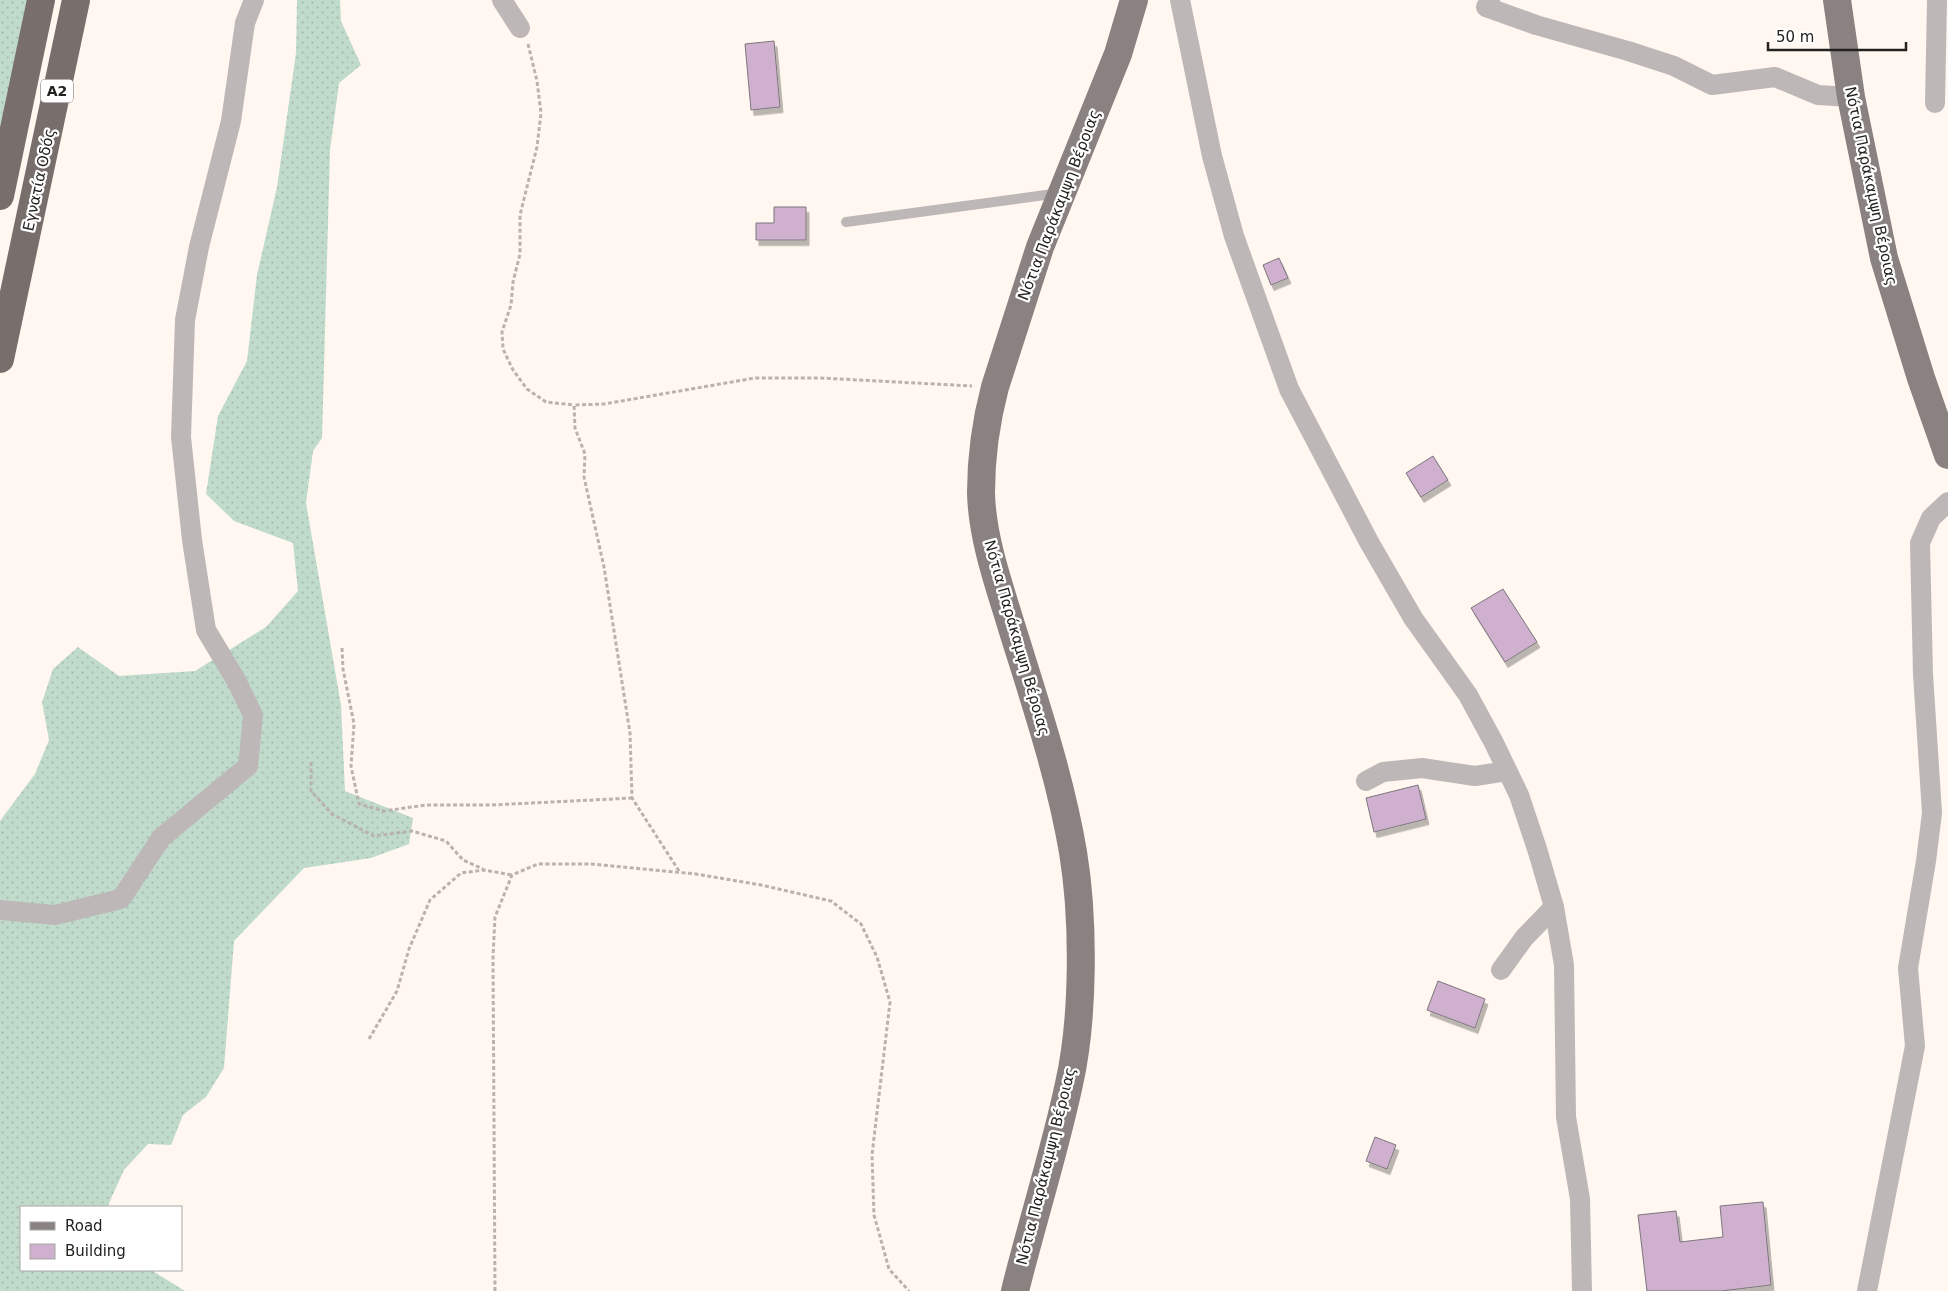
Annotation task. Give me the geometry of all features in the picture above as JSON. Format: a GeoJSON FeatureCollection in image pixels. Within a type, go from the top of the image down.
{"type":"FeatureCollection","features":[{"type":"Feature","properties":{"kind":"highway","name":"Α2"},"geometry":{"type":"LineString","coordinates":[[0,196],[41,0]]}},
{"type":"Feature","properties":{"kind":"highway","name":"Εγνατία Οδός"},"geometry":{"type":"LineString","coordinates":[[0,359],[76,0]]}},
{"type":"Feature","properties":{"kind":"main road","name":"Νότια Παράκαμψη Βέροιας"},"geometry":{"type":"LineString","coordinates":[[1015,1291],[1070,1082],[1076,1028],[1081,945],[1073,854],[1056,772],[1005,604],[986,532],[981,494],[982,457],[989,408],[1040,247],[1118,54],[1134,0]]}},
{"type":"Feature","properties":{"kind":"main road","name":"Νότια Παράκαμψη Βέροιας"},"geometry":{"type":"LineString","coordinates":[[1837,0],[1851,97],[1884,258],[1921,378],[1948,455]]}},
{"type":"Feature","properties":{"kind":"street"},"geometry":{"type":"LineString","coordinates":[[0,910],[54,915],[121,899],[161,838],[248,766],[253,715],[236,680],[206,630],[192,540],[181,437],[185,320],[199,247],[231,121],[245,23],[254,0]]}},
{"type":"Feature","properties":{"kind":"street"},"geometry":{"type":"LineString","coordinates":[[502,0],[520,28]]}},
{"type":"Feature","properties":{"kind":"street"},"geometry":{"type":"LineString","coordinates":[[1180,0],[1212,156],[1229,218],[1289,390],[1369,542],[1413,618],[1468,696],[1507,771],[1518,795],[1554,907],[1564,965],[1566,1117],[1580,1199],[1582,1291]]}},
{"type":"Feature","properties":{"kind":"street"},"geometry":{"type":"LineString","coordinates":[[1490,0],[1486,7],[1536,25],[1674,66],[1712,85],[1775,76],[1818,95],[1851,97]]}},
{"type":"Feature","properties":{"kind":"street"},"geometry":{"type":"LineString","coordinates":[[1935,103],[1937,0]]}},
{"type":"Feature","properties":{"kind":"street"},"geometry":{"type":"LineString","coordinates":[[1867,1291],[1915,1046],[1908,968],[1932,813],[1923,674],[1920,544],[1931,518],[1948,502]]}},
{"type":"Feature","properties":{"kind":"street"},"geometry":{"type":"LineString","coordinates":[[1366,781],[1383,772],[1422,768],[1475,776],[1507,771]]}},
{"type":"Feature","properties":{"kind":"street"},"geometry":{"type":"LineString","coordinates":[[1501,970],[1524,938],[1554,907]]}},
{"type":"Feature","properties":{"kind":"lane"},"geometry":{"type":"LineString","coordinates":[[846,222],[1061,193]]}},
{"type":"Feature","properties":{"kind":"path"},"geometry":{"type":"LineString","coordinates":[[520,28],[531,55],[541,113],[538,147],[520,215],[520,254],[513,282],[511,305],[502,332],[503,349],[513,370],[527,389],[546,402],[574,405],[604,404],[755,378],[821,378],[995,387]]}},
{"type":"Feature","properties":{"kind":"path"},"geometry":{"type":"LineString","coordinates":[[574,405],[575,428],[585,454],[584,477],[592,502],[604,568],[630,733],[632,798],[679,872]]}},
{"type":"Feature","properties":{"kind":"path"},"geometry":{"type":"LineString","coordinates":[[342,648],[343,669],[354,724],[351,766],[360,804],[384,811],[426,805],[510,805],[632,798]]}},
{"type":"Feature","properties":{"kind":"path"},"geometry":{"type":"LineString","coordinates":[[311,762],[311,791],[332,814],[374,836],[412,831],[446,841],[463,860],[484,870],[512,875],[538,864],[591,864],[679,872],[761,885],[831,901],[861,924],[877,957],[890,1002],[872,1155],[874,1215],[890,1269],[909,1291]]}},
{"type":"Feature","properties":{"kind":"path"},"geometry":{"type":"LineString","coordinates":[[368,1039],[397,992],[410,949],[430,900],[461,873],[484,870]]}},
{"type":"Feature","properties":{"kind":"path"},"geometry":{"type":"LineString","coordinates":[[495,1291],[493,957],[495,917],[512,875]]}},
{"type":"Feature","properties":{"kind":"green space"},"geometry":{"type":"Polygon","coordinates":[[[0,0],[27,0],[0,137],[0,0]]]}},
{"type":"Feature","properties":{"kind":"green space"},"geometry":{"type":"Polygon","coordinates":[[[297,0],[340,0],[341,21],[361,65],[339,83],[330,150],[322,438],[313,451],[306,503],[341,705],[345,791],[413,818],[409,844],[371,858],[304,868],[234,941],[224,1068],[206,1097],[183,1115],[171,1145],[148,1144],[124,1170],[109,1206],[20,1206],[20,1271],[153,1271],[185,1291],[0,1291],[0,821],[35,774],[49,740],[42,702],[53,669],[78,647],[119,676],[195,671],[266,627],[298,591],[293,543],[234,521],[206,494],[218,416],[247,361],[257,275],[277,187],[296,53],[297,0]]]}},
{"type":"Feature","properties":{"kind":"building"},"geometry":{"type":"Polygon","coordinates":[[[774,41],[780,107],[751,110],[745,44],[774,41]]]}},
{"type":"Feature","properties":{"kind":"building"},"geometry":{"type":"Polygon","coordinates":[[[774,207],[806,207],[806,240],[756,240],[756,223],[774,223],[774,207]]]}},
{"type":"Feature","properties":{"kind":"building"},"geometry":{"type":"Polygon","coordinates":[[[1279,258],[1288,278],[1271,285],[1263,265],[1279,258]]]}},
{"type":"Feature","properties":{"kind":"building"},"geometry":{"type":"Polygon","coordinates":[[[1433,456],[1448,480],[1421,497],[1406,473],[1433,456]]]}},
{"type":"Feature","properties":{"kind":"building"},"geometry":{"type":"Polygon","coordinates":[[[1503,589],[1537,642],[1505,662],[1471,608],[1503,589]]]}},
{"type":"Feature","properties":{"kind":"building"},"geometry":{"type":"Polygon","coordinates":[[[1418,785],[1426,819],[1374,832],[1366,798],[1418,785]]]}},
{"type":"Feature","properties":{"kind":"building"},"geometry":{"type":"Polygon","coordinates":[[[1438,981],[1485,999],[1475,1028],[1427,1010],[1438,981]]]}},
{"type":"Feature","properties":{"kind":"building"},"geometry":{"type":"Polygon","coordinates":[[[1375,1137],[1396,1145],[1387,1169],[1366,1161],[1375,1137]]]}},
{"type":"Feature","properties":{"kind":"building"},"geometry":{"type":"Polygon","coordinates":[[[1763,1202],[1771,1285],[1721,1291],[1647,1291],[1638,1215],[1676,1211],[1680,1242],[1723,1237],[1720,1206],[1763,1202]]]}}]}
